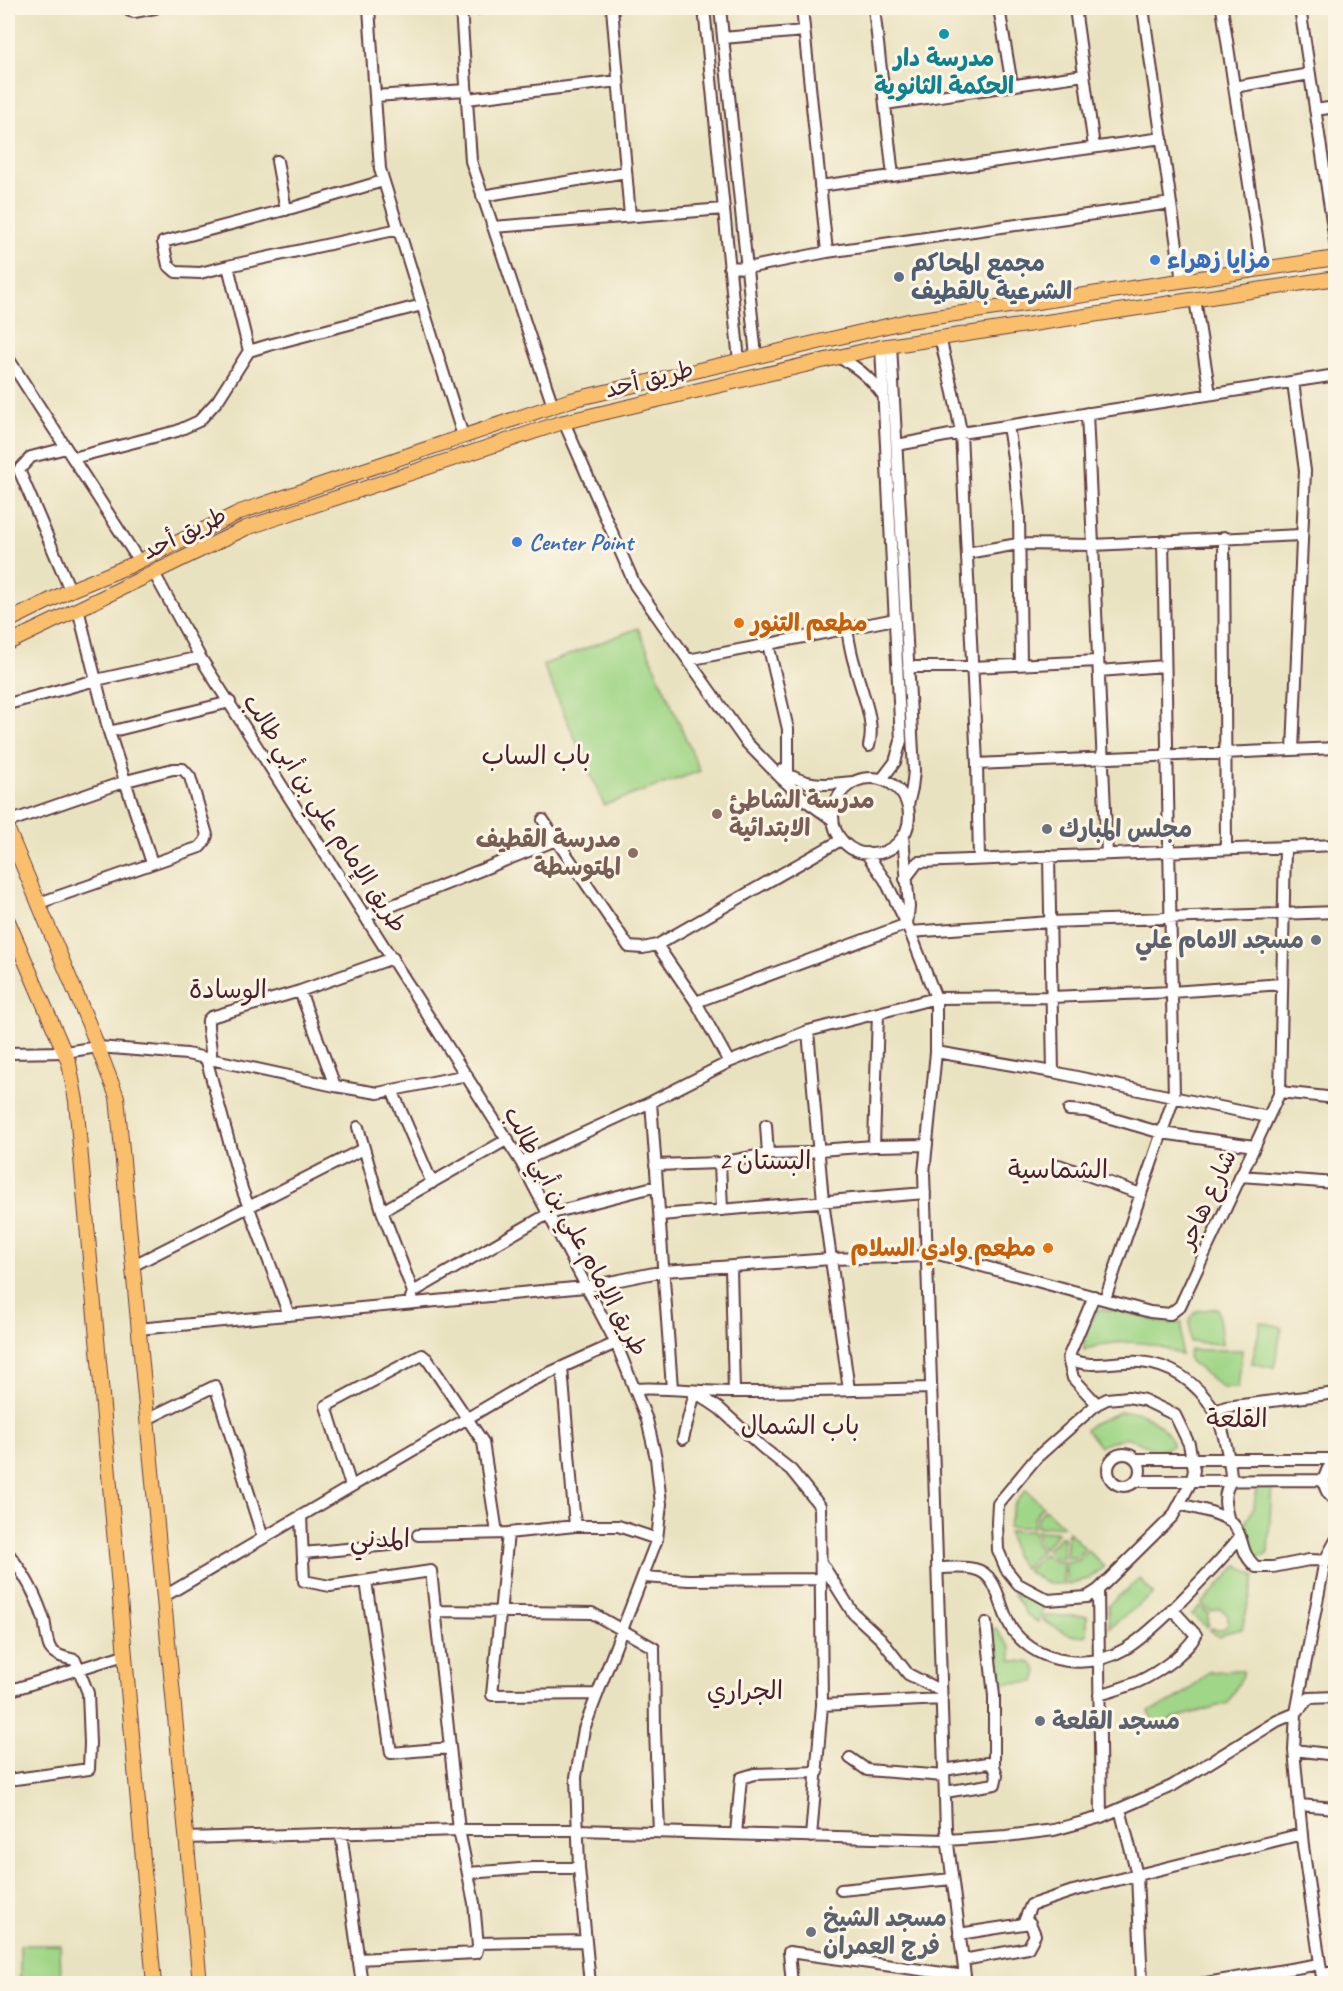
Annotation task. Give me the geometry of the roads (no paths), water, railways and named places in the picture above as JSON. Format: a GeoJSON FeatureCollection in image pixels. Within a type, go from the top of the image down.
{"type":"FeatureCollection","features":[{"type":"Feature","properties":{"kind":"main road","name":"طريق أحد"},"geometry":{"type":"LineString","coordinates":[[8,621],[249,508],[553,406],[631,385],[908,321],[1335,258]]}},
{"type":"Feature","properties":{"kind":"main road","name":"طريق أحد"},"geometry":{"type":"LineString","coordinates":[[8,643],[246,528],[564,422],[886,346],[1335,278]]}},
{"type":"Feature","properties":{"kind":"main road"},"geometry":{"type":"LineString","coordinates":[[8,830],[117,1097],[200,1983]]}},
{"type":"Feature","properties":{"kind":"main road"},"geometry":{"type":"LineString","coordinates":[[8,921],[65,1052],[76,1101],[154,1983]]}},
{"type":"Feature","properties":{"kind":"street"},"geometry":{"type":"LineString","coordinates":[[129,8],[134,12],[155,8]]}},
{"type":"Feature","properties":{"kind":"street"},"geometry":{"type":"LineString","coordinates":[[369,8],[380,169],[463,436]]}},
{"type":"Feature","properties":{"kind":"street"},"geometry":{"type":"LineString","coordinates":[[481,8],[461,9],[471,161],[553,406]]}},
{"type":"Feature","properties":{"kind":"street"},"geometry":{"type":"LineString","coordinates":[[612,8],[630,216]]}},
{"type":"Feature","properties":{"kind":"street"},"geometry":{"type":"LineString","coordinates":[[705,8],[739,361]]}},
{"type":"Feature","properties":{"kind":"street"},"geometry":{"type":"LineString","coordinates":[[720,8],[756,357]]}},
{"type":"Feature","properties":{"kind":"street"},"geometry":{"type":"LineString","coordinates":[[802,8],[827,252]]}},
{"type":"Feature","properties":{"kind":"street"},"geometry":{"type":"LineString","coordinates":[[874,8],[893,176]]}},
{"type":"Feature","properties":{"kind":"street"},"geometry":{"type":"LineString","coordinates":[[999,8],[1012,85]]}},
{"type":"Feature","properties":{"kind":"street"},"geometry":{"type":"LineString","coordinates":[[1075,8],[1094,147]]}},
{"type":"Feature","properties":{"kind":"street"},"geometry":{"type":"LineString","coordinates":[[1143,8],[1182,281]]}},
{"type":"Feature","properties":{"kind":"street"},"geometry":{"type":"LineString","coordinates":[[1222,8],[1262,269]]}},
{"type":"Feature","properties":{"kind":"street"},"geometry":{"type":"LineString","coordinates":[[1300,8],[1315,110],[1331,188],[1335,248]]}},
{"type":"Feature","properties":{"kind":"street"},"geometry":{"type":"LineString","coordinates":[[723,38],[804,31]]}},
{"type":"Feature","properties":{"kind":"street"},"geometry":{"type":"LineString","coordinates":[[1234,87],[1310,74]]}},
{"type":"Feature","properties":{"kind":"street"},"geometry":{"type":"LineString","coordinates":[[885,104],[1084,75]]}},
{"type":"Feature","properties":{"kind":"street"},"geometry":{"type":"LineString","coordinates":[[375,96],[467,95],[618,81]]}},
{"type":"Feature","properties":{"kind":"street"},"geometry":{"type":"LineString","coordinates":[[1315,110],[1335,107]]}},
{"type":"Feature","properties":{"kind":"street"},"geometry":{"type":"LineString","coordinates":[[820,186],[1162,138]]}},
{"type":"Feature","properties":{"kind":"street"},"geometry":{"type":"LineString","coordinates":[[277,160],[286,210]]}},
{"type":"Feature","properties":{"kind":"street"},"geometry":{"type":"LineString","coordinates":[[482,196],[626,172]]}},
{"type":"Feature","properties":{"kind":"street"},"geometry":{"type":"LineString","coordinates":[[384,181],[286,210],[163,242],[168,265],[176,272],[200,273],[399,229]]}},
{"type":"Feature","properties":{"kind":"street"},"geometry":{"type":"LineString","coordinates":[[729,267],[747,268],[827,252],[1171,203]]}},
{"type":"Feature","properties":{"kind":"street"},"geometry":{"type":"LineString","coordinates":[[493,227],[724,209]]}},
{"type":"Feature","properties":{"kind":"street"},"geometry":{"type":"LineString","coordinates":[[228,266],[249,351]]}},
{"type":"Feature","properties":{"kind":"street"},"geometry":{"type":"LineString","coordinates":[[1195,299],[1210,394]]}},
{"type":"Feature","properties":{"kind":"street"},"geometry":{"type":"LineString","coordinates":[[73,458],[177,431],[199,421],[218,400],[249,351],[422,305]]}},
{"type":"Feature","properties":{"kind":"street"},"geometry":{"type":"LineString","coordinates":[[940,337],[956,400],[960,433],[977,764],[979,859]]}},
{"type":"Feature","properties":{"kind":"street"},"geometry":{"type":"LineString","coordinates":[[882,779],[895,762],[901,741],[884,395],[886,346]]}},
{"type":"Feature","properties":{"kind":"street"},"geometry":{"type":"LineString","coordinates":[[853,782],[840,794],[834,809],[834,820],[841,840],[851,848],[866,853],[886,850],[903,837],[908,826],[908,805],[914,771],[897,445],[886,346]]}},
{"type":"Feature","properties":{"kind":"street"},"geometry":{"type":"LineString","coordinates":[[837,357],[847,361],[874,383],[884,395]]}},
{"type":"Feature","properties":{"kind":"street"},"geometry":{"type":"LineString","coordinates":[[8,358],[139,561]]}},
{"type":"Feature","properties":{"kind":"street"},"geometry":{"type":"LineString","coordinates":[[897,445],[960,433],[1335,375]]}},
{"type":"Feature","properties":{"kind":"street"},"geometry":{"type":"LineString","coordinates":[[1293,382],[1305,471],[1293,750]]}},
{"type":"Feature","properties":{"kind":"street"},"geometry":{"type":"LineString","coordinates":[[1087,413],[1107,854]]}},
{"type":"Feature","properties":{"kind":"street"},"geometry":{"type":"LineString","coordinates":[[564,422],[635,585],[746,742],[809,803],[834,820]]}},
{"type":"Feature","properties":{"kind":"street"},"geometry":{"type":"LineString","coordinates":[[1008,426],[1019,516],[1021,664]]}},
{"type":"Feature","properties":{"kind":"street"},"geometry":{"type":"LineString","coordinates":[[66,448],[31,458],[19,470],[68,585],[73,589]]}},
{"type":"Feature","properties":{"kind":"street"},"geometry":{"type":"LineString","coordinates":[[967,553],[1018,544],[1093,545],[1302,535]]}},
{"type":"Feature","properties":{"kind":"street"},"geometry":{"type":"LineString","coordinates":[[1224,537],[1226,849]]}},
{"type":"Feature","properties":{"kind":"street"},"geometry":{"type":"LineString","coordinates":[[1105,1299],[1174,1097],[1163,541]]}},
{"type":"Feature","properties":{"kind":"street","name":"طريق الإمام علي بن أبي طالب"},"geometry":{"type":"LineString","coordinates":[[154,573],[201,657],[508,1139],[615,1343],[647,1420],[656,1458],[661,1504],[657,1539],[584,1730],[576,1777],[579,1868],[590,1983]]}},
{"type":"Feature","properties":{"kind":"street"},"geometry":{"type":"LineString","coordinates":[[78,609],[109,732],[152,863]]}},
{"type":"Feature","properties":{"kind":"street"},"geometry":{"type":"LineString","coordinates":[[688,660],[895,619]]}},
{"type":"Feature","properties":{"kind":"street"},"geometry":{"type":"LineString","coordinates":[[847,629],[867,707],[872,735],[869,746]]}},
{"type":"Feature","properties":{"kind":"street"},"geometry":{"type":"LineString","coordinates":[[768,644],[788,729],[788,775]]}},
{"type":"Feature","properties":{"kind":"street"},"geometry":{"type":"LineString","coordinates":[[8,704],[96,680],[201,657]]}},
{"type":"Feature","properties":{"kind":"street"},"geometry":{"type":"LineString","coordinates":[[908,667],[1021,664],[1165,666]]}},
{"type":"Feature","properties":{"kind":"street"},"geometry":{"type":"LineString","coordinates":[[109,732],[230,702]]}},
{"type":"Feature","properties":{"kind":"street"},"geometry":{"type":"LineString","coordinates":[[746,742],[794,779],[823,785],[868,778],[882,779],[898,788],[908,805]]}},
{"type":"Feature","properties":{"kind":"street"},"geometry":{"type":"LineString","coordinates":[[977,764],[1335,748]]}},
{"type":"Feature","properties":{"kind":"street"},"geometry":{"type":"LineString","coordinates":[[8,822],[126,781],[173,769],[183,769],[190,777],[207,835],[200,847],[39,903]]}},
{"type":"Feature","properties":{"kind":"street"},"geometry":{"type":"LineString","coordinates":[[543,820],[629,947],[643,948],[657,945],[841,840]]}},
{"type":"Feature","properties":{"kind":"street"},"geometry":{"type":"LineString","coordinates":[[903,837],[909,907],[908,928]]}},
{"type":"Feature","properties":{"kind":"street"},"geometry":{"type":"LineString","coordinates":[[366,916],[556,840]]}},
{"type":"Feature","properties":{"kind":"street"},"geometry":{"type":"LineString","coordinates":[[905,879],[918,862],[1335,845]]}},
{"type":"Feature","properties":{"kind":"street","name":"شارع هاجر"},"geometry":{"type":"LineString","coordinates":[[138,1329],[585,1287],[664,1271],[927,1254],[1150,1312],[1170,1314],[1180,1306],[1280,1092],[1285,847]]}},
{"type":"Feature","properties":{"kind":"street"},"geometry":{"type":"LineString","coordinates":[[792,1983],[789,1952],[965,1980],[947,1840],[924,1173],[936,1052],[936,998],[908,928],[885,880],[866,853]]}},
{"type":"Feature","properties":{"kind":"street"},"geometry":{"type":"LineString","coordinates":[[1049,856],[1053,1072]]}},
{"type":"Feature","properties":{"kind":"street"},"geometry":{"type":"LineString","coordinates":[[696,1002],[908,928],[1335,912]]}},
{"type":"Feature","properties":{"kind":"street"},"geometry":{"type":"LineString","coordinates":[[657,945],[696,1002],[729,1062]]}},
{"type":"Feature","properties":{"kind":"street"},"geometry":{"type":"LineString","coordinates":[[289,1315],[248,1208],[209,1059],[212,1046],[208,1020],[393,958]]}},
{"type":"Feature","properties":{"kind":"street"},"geometry":{"type":"LineString","coordinates":[[521,1162],[651,1102],[729,1062],[808,1031],[936,998],[1051,997],[1172,992],[1282,984]]}},
{"type":"Feature","properties":{"kind":"street"},"geometry":{"type":"LineString","coordinates":[[300,991],[335,1086]]}},
{"type":"Feature","properties":{"kind":"street"},"geometry":{"type":"LineString","coordinates":[[874,1146],[879,1013]]}},
{"type":"Feature","properties":{"kind":"street"},"geometry":{"type":"LineString","coordinates":[[808,1031],[823,1201],[849,1390]]}},
{"type":"Feature","properties":{"kind":"street"},"geometry":{"type":"LineString","coordinates":[[8,1053],[65,1052],[98,1047],[187,1054],[378,1093],[467,1075]]}},
{"type":"Feature","properties":{"kind":"street"},"geometry":{"type":"LineString","coordinates":[[936,1052],[1053,1072],[1268,1117]]}},
{"type":"Feature","properties":{"kind":"street"},"geometry":{"type":"LineString","coordinates":[[392,1090],[432,1183]]}},
{"type":"Feature","properties":{"kind":"street"},"geometry":{"type":"LineString","coordinates":[[1280,1092],[1335,1098]]}},
{"type":"Feature","properties":{"kind":"street"},"geometry":{"type":"LineString","coordinates":[[651,1102],[672,1388]]}},
{"type":"Feature","properties":{"kind":"street"},"geometry":{"type":"LineString","coordinates":[[1069,1110],[1086,1112],[1162,1132],[1254,1146]]}},
{"type":"Feature","properties":{"kind":"street"},"geometry":{"type":"LineString","coordinates":[[766,1125],[768,1154]]}},
{"type":"Feature","properties":{"kind":"street"},"geometry":{"type":"LineString","coordinates":[[358,1127],[382,1211],[413,1292],[409,1304]]}},
{"type":"Feature","properties":{"kind":"street"},"geometry":{"type":"LineString","coordinates":[[382,1211],[508,1139]]}},
{"type":"Feature","properties":{"kind":"street"},"geometry":{"type":"LineString","coordinates":[[655,1166],[720,1163],[768,1154],[927,1144]]}},
{"type":"Feature","properties":{"kind":"street"},"geometry":{"type":"LineString","coordinates":[[132,1266],[363,1149]]}},
{"type":"Feature","properties":{"kind":"street"},"geometry":{"type":"LineString","coordinates":[[720,1163],[722,1210]]}},
{"type":"Feature","properties":{"kind":"street"},"geometry":{"type":"LineString","coordinates":[[1059,1165],[1141,1194]]}},
{"type":"Feature","properties":{"kind":"street"},"geometry":{"type":"LineString","coordinates":[[1240,1176],[1335,1183]]}},
{"type":"Feature","properties":{"kind":"street"},"geometry":{"type":"LineString","coordinates":[[413,1292],[548,1214],[657,1186]]}},
{"type":"Feature","properties":{"kind":"street"},"geometry":{"type":"LineString","coordinates":[[660,1215],[925,1193]]}},
{"type":"Feature","properties":{"kind":"street"},"geometry":{"type":"LineString","coordinates":[[730,1267],[734,1392]]}},
{"type":"Feature","properties":{"kind":"street"},"geometry":{"type":"LineString","coordinates":[[1094,1296],[1068,1358],[1073,1378],[1097,1404]]}},
{"type":"Feature","properties":{"kind":"street"},"geometry":{"type":"LineString","coordinates":[[163,1597],[530,1382],[615,1343]]}},
{"type":"Feature","properties":{"kind":"street"},"geometry":{"type":"LineString","coordinates":[[351,1486],[326,1406],[422,1355],[483,1442],[503,1533],[501,1613],[492,1695],[597,1694]]}},
{"type":"Feature","properties":{"kind":"street"},"geometry":{"type":"LineString","coordinates":[[1068,1358],[1079,1364],[1140,1362],[1166,1367],[1188,1380],[1215,1411],[1230,1460],[1231,1480],[1226,1491],[1225,1507],[1229,1521]]}},
{"type":"Feature","properties":{"kind":"street"},"geometry":{"type":"LineString","coordinates":[[562,1368],[575,1526]]}},
{"type":"Feature","properties":{"kind":"street"},"geometry":{"type":"LineString","coordinates":[[147,1419],[215,1386],[263,1538]]}},
{"type":"Feature","properties":{"kind":"street"},"geometry":{"type":"LineString","coordinates":[[634,1389],[672,1388],[695,1392],[734,1392],[931,1388]]}},
{"type":"Feature","properties":{"kind":"street"},"geometry":{"type":"LineString","coordinates":[[683,1439],[695,1392]]}},
{"type":"Feature","properties":{"kind":"street"},"geometry":{"type":"LineString","coordinates":[[695,1392],[720,1409],[791,1470],[820,1506],[822,1705],[811,1837]]}},
{"type":"Feature","properties":{"kind":"street"},"geometry":{"type":"LineString","coordinates":[[1215,1411],[1226,1407],[1335,1393]]}},
{"type":"Feature","properties":{"kind":"street"},"geometry":{"type":"LineString","coordinates":[[1128,1397],[1143,1400],[1175,1416],[1189,1444],[1194,1470],[1192,1480],[1173,1516],[1098,1590],[1087,1597],[1048,1600],[1018,1584],[1006,1569],[998,1550],[998,1504],[1035,1458],[1097,1404],[1107,1398],[1128,1397]]}},
{"type":"Feature","properties":{"kind":"street"},"geometry":{"type":"LineString","coordinates":[[1129,1455],[1136,1459],[1141,1471],[1139,1478],[1131,1486],[1120,1486],[1112,1480],[1108,1471],[1109,1465],[1117,1456],[1129,1455]]}},
{"type":"Feature","properties":{"kind":"street"},"geometry":{"type":"LineString","coordinates":[[1136,1459],[1335,1460]]}},
{"type":"Feature","properties":{"kind":"street"},"geometry":{"type":"LineString","coordinates":[[1335,1460],[1329,1466],[1324,1480],[1326,1491],[1335,1501]]}},
{"type":"Feature","properties":{"kind":"street"},"geometry":{"type":"LineString","coordinates":[[1136,1481],[1324,1480]]}},
{"type":"Feature","properties":{"kind":"street"},"geometry":{"type":"LineString","coordinates":[[1179,1504],[1213,1514],[1234,1525],[1248,1559],[1257,1567],[1332,1559]]}},
{"type":"Feature","properties":{"kind":"street"},"geometry":{"type":"LineString","coordinates":[[300,1516],[304,1581],[330,1586],[431,1571],[459,1830],[474,1903],[478,1950],[472,1955],[358,1959]]}},
{"type":"Feature","properties":{"kind":"street"},"geometry":{"type":"LineString","coordinates":[[418,1535],[503,1533],[575,1526],[618,1526],[657,1539]]}},
{"type":"Feature","properties":{"kind":"street"},"geometry":{"type":"LineString","coordinates":[[937,1568],[974,1569],[984,1573],[992,1582],[1012,1630],[1025,1643],[1044,1655],[1059,1660],[1099,1661],[1126,1649],[1155,1626],[1209,1574],[1239,1538]]}},
{"type":"Feature","properties":{"kind":"street"},"geometry":{"type":"LineString","coordinates":[[1322,1974],[1302,1834],[1294,1750],[1296,1713],[1324,1572],[1332,1559],[1335,1540]]}},
{"type":"Feature","properties":{"kind":"street"},"geometry":{"type":"LineString","coordinates":[[303,1553],[390,1545]]}},
{"type":"Feature","properties":{"kind":"street"},"geometry":{"type":"LineString","coordinates":[[8,1553],[34,1592],[50,1648],[59,1656],[75,1660],[87,1693],[90,1743],[89,1768],[8,1780]]}},
{"type":"Feature","properties":{"kind":"street"},"geometry":{"type":"LineString","coordinates":[[820,1562],[853,1613],[881,1639],[908,1674],[941,1695]]}},
{"type":"Feature","properties":{"kind":"street"},"geometry":{"type":"LineString","coordinates":[[643,1577],[689,1580],[820,1579]]}},
{"type":"Feature","properties":{"kind":"street"},"geometry":{"type":"LineString","coordinates":[[366,1581],[391,1754],[450,1748]]}},
{"type":"Feature","properties":{"kind":"street"},"geometry":{"type":"LineString","coordinates":[[1098,1590],[1101,1818]]}},
{"type":"Feature","properties":{"kind":"street"},"geometry":{"type":"LineString","coordinates":[[1099,1695],[1134,1684],[1155,1674],[1190,1645],[1196,1635],[1172,1609]]}},
{"type":"Feature","properties":{"kind":"street"},"geometry":{"type":"LineString","coordinates":[[435,1611],[592,1613],[654,1648],[659,1832]]}},
{"type":"Feature","properties":{"kind":"street"},"geometry":{"type":"LineString","coordinates":[[945,1792],[995,1784],[997,1775],[994,1766],[994,1696],[986,1623]]}},
{"type":"Feature","properties":{"kind":"street"},"geometry":{"type":"LineString","coordinates":[[8,1691],[124,1655]]}},
{"type":"Feature","properties":{"kind":"street"},"geometry":{"type":"LineString","coordinates":[[822,1705],[941,1695]]}},
{"type":"Feature","properties":{"kind":"street"},"geometry":{"type":"LineString","coordinates":[[186,1838],[459,1830],[577,1830],[947,1840],[1006,1836],[1054,1830],[1101,1818],[1172,1786],[1277,1721],[1296,1713],[1309,1698],[1335,1697]]}},
{"type":"Feature","properties":{"kind":"street"},"geometry":{"type":"LineString","coordinates":[[1294,1750],[1335,1755]]}},
{"type":"Feature","properties":{"kind":"street"},"geometry":{"type":"LineString","coordinates":[[850,1758],[867,1770],[944,1773],[987,1763],[994,1766]]}},
{"type":"Feature","properties":{"kind":"street"},"geometry":{"type":"LineString","coordinates":[[736,1834],[741,1778],[754,1774],[818,1772]]}},
{"type":"Feature","properties":{"kind":"street"},"geometry":{"type":"LineString","coordinates":[[1299,1805],[1335,1808]]}},
{"type":"Feature","properties":{"kind":"street"},"geometry":{"type":"LineString","coordinates":[[1120,1809],[1137,1875],[1142,1983]]}},
{"type":"Feature","properties":{"kind":"street"},"geometry":{"type":"LineString","coordinates":[[341,1833],[362,1983]]}},
{"type":"Feature","properties":{"kind":"street"},"geometry":{"type":"LineString","coordinates":[[1023,1924],[1031,1905],[1137,1875],[1302,1834]]}},
{"type":"Feature","properties":{"kind":"street"},"geometry":{"type":"LineString","coordinates":[[468,1873],[532,1868],[579,1868]]}},
{"type":"Feature","properties":{"kind":"street"},"geometry":{"type":"LineString","coordinates":[[842,1890],[952,1879]]}},
{"type":"Feature","properties":{"kind":"street"},"geometry":{"type":"LineString","coordinates":[[959,1934],[1030,1923],[1035,1935],[1028,1948],[963,1959]]}},
{"type":"Feature","properties":{"kind":"street"},"geometry":{"type":"LineString","coordinates":[[478,1943],[585,1941]]}},
{"type":"Feature","properties":{"kind":"street"},"geometry":{"type":"LineString","coordinates":[[1200,1983],[1335,1972]]}},
{"type":"Feature","properties":{"kind":"place","name":"مدرسة دار الحكمة الثانوية"},"geometry":{"type":"Point","coordinates":[944,34]}},
{"type":"Feature","properties":{"kind":"place","name":"مزايا زهراء"},"geometry":{"type":"Point","coordinates":[1155,260]}},
{"type":"Feature","properties":{"kind":"place","name":"مجمع المحاكم الشرعية بالقطيف"},"geometry":{"type":"Point","coordinates":[899,277]}},
{"type":"Feature","properties":{"kind":"place","name":"Center Point"},"geometry":{"type":"Point","coordinates":[517,542]}},
{"type":"Feature","properties":{"kind":"place","name":"مطعم التنور"},"geometry":{"type":"Point","coordinates":[739,623]}},
{"type":"Feature","properties":{"kind":"place","name":"مدرسة الشاطئ الابتدائية"},"geometry":{"type":"Point","coordinates":[717,814]}},
{"type":"Feature","properties":{"kind":"place","name":"مجلس المبارك"},"geometry":{"type":"Point","coordinates":[1047,829]}},
{"type":"Feature","properties":{"kind":"place","name":"مدرسة القطيف المتوسطة"},"geometry":{"type":"Point","coordinates":[633,853]}},
{"type":"Feature","properties":{"kind":"place","name":"مسجد الامام علي"},"geometry":{"type":"Point","coordinates":[1316,940]}},
{"type":"Feature","properties":{"kind":"place","name":"مطعم وادي السلام"},"geometry":{"type":"Point","coordinates":[1048,1248]}},
{"type":"Feature","properties":{"kind":"place","name":"مسجد القلعة"},"geometry":{"type":"Point","coordinates":[1040,1721]}},
{"type":"Feature","properties":{"kind":"place","name":"مسجد الشيخ فرج العمران"},"geometry":{"type":"Point","coordinates":[811,1932]}},
{"type":"Feature","properties":{"kind":"district","name":"باب الساب"},"geometry":{"type":"Point","coordinates":[536,755]}},
{"type":"Feature","properties":{"kind":"district","name":"الوسادة"},"geometry":{"type":"Point","coordinates":[228,989]}},
{"type":"Feature","properties":{"kind":"district","name":"البستان 2"},"geometry":{"type":"Point","coordinates":[765,1160]}},
{"type":"Feature","properties":{"kind":"district","name":"الشماسية"},"geometry":{"type":"Point","coordinates":[1058,1169]}},
{"type":"Feature","properties":{"kind":"district","name":"القلعة"},"geometry":{"type":"Point","coordinates":[1237,1418]}},
{"type":"Feature","properties":{"kind":"district","name":"باب الشمال"},"geometry":{"type":"Point","coordinates":[800,1425]}},
{"type":"Feature","properties":{"kind":"district","name":"المدني"},"geometry":{"type":"Point","coordinates":[380,1538]}},
{"type":"Feature","properties":{"kind":"district","name":"الجراري"},"geometry":{"type":"Point","coordinates":[745,1690]}}]}
